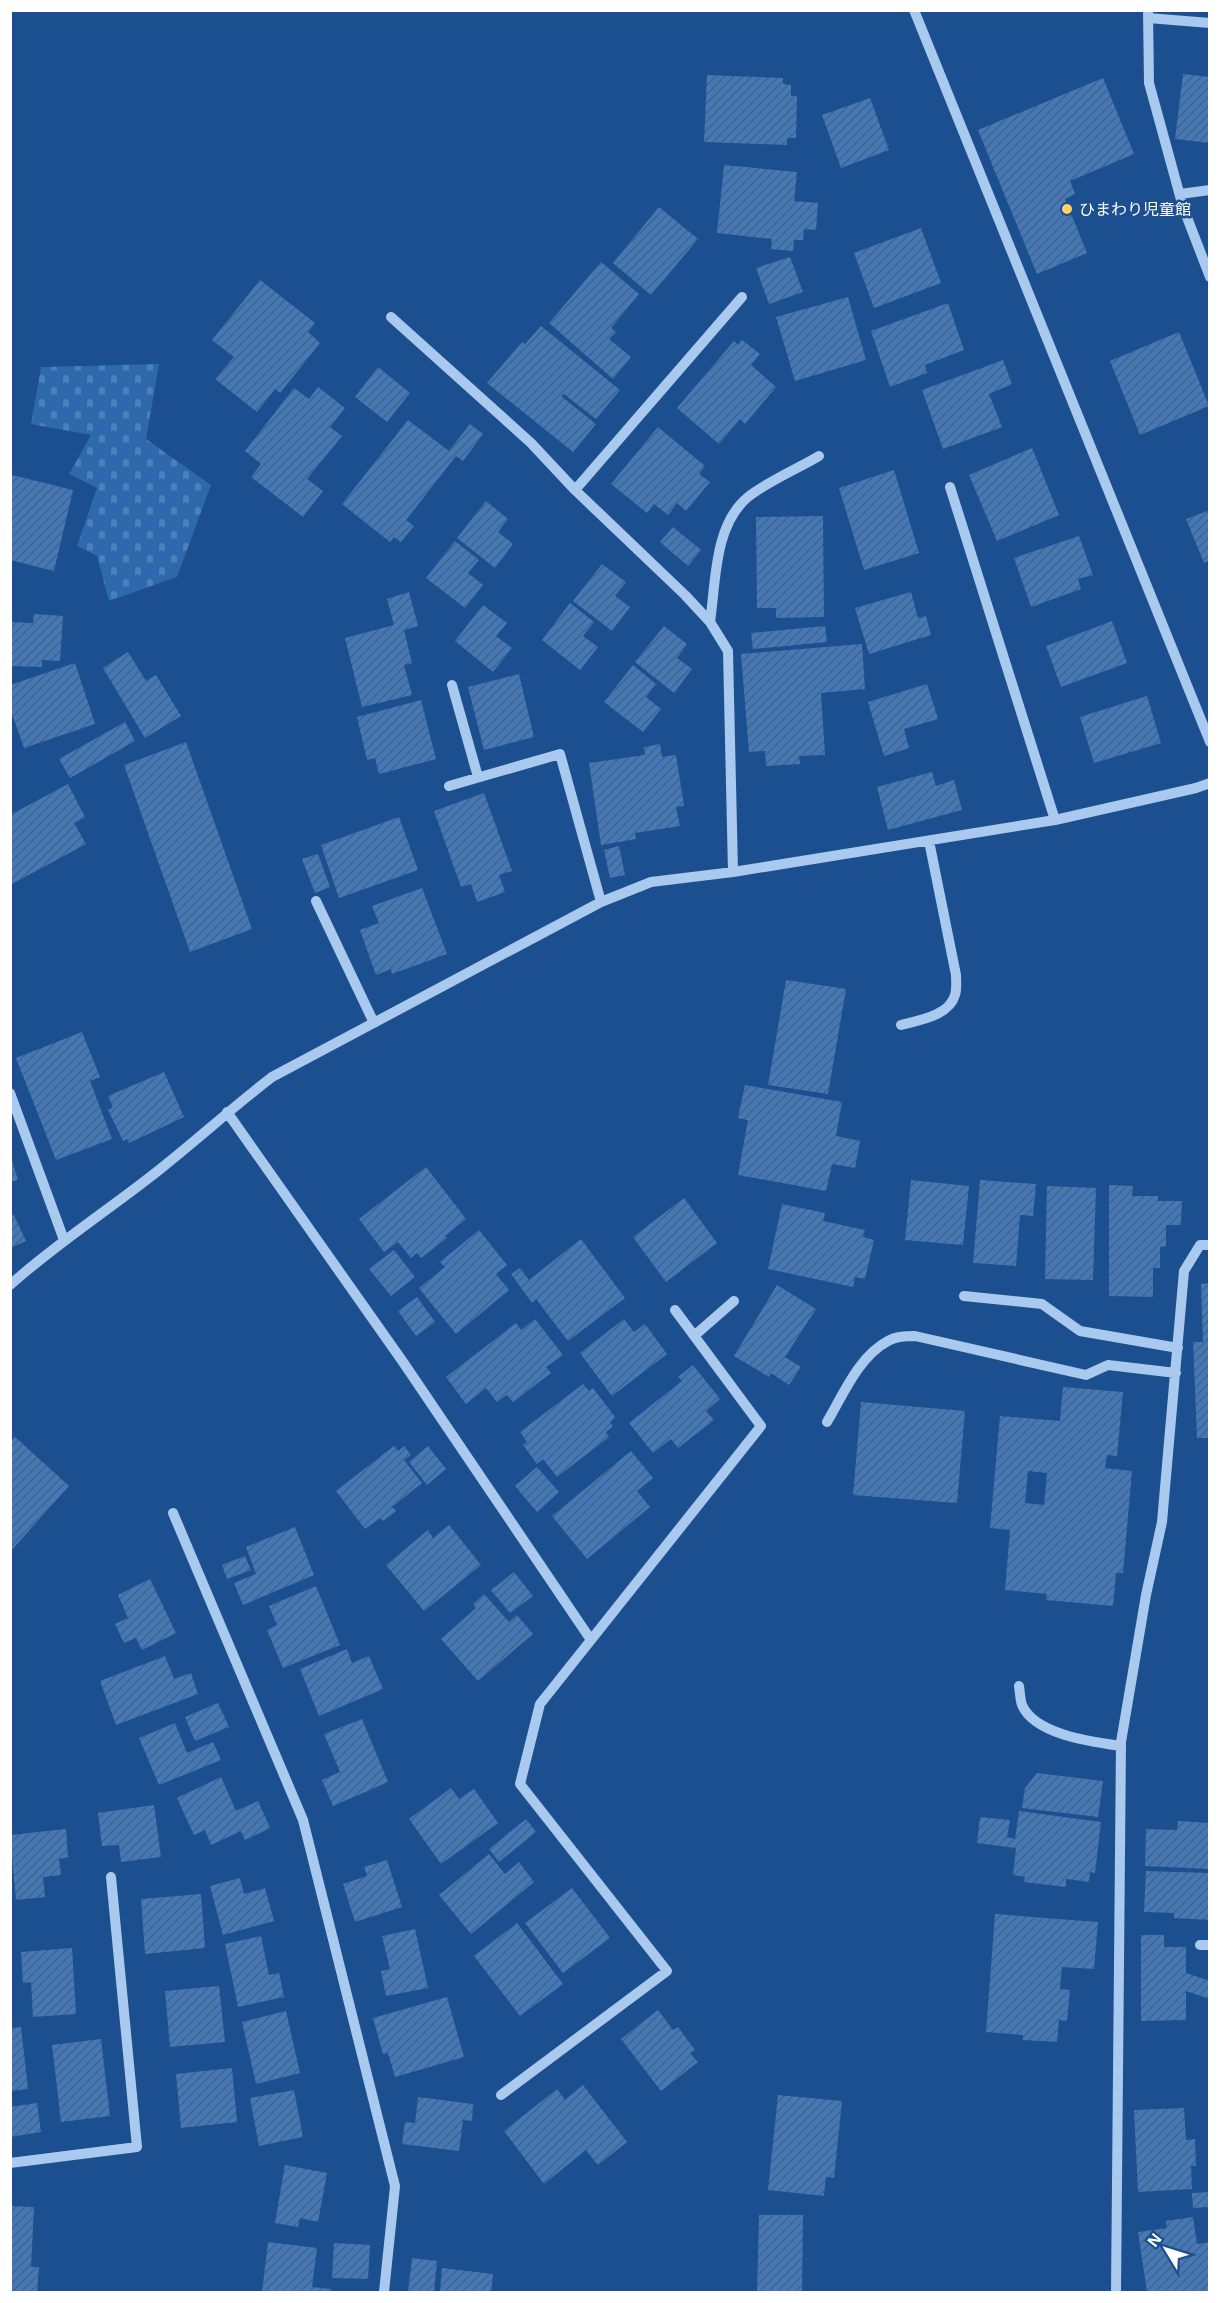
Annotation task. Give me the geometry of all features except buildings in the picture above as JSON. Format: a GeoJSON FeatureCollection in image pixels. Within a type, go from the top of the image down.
{"type":"FeatureCollection","features":[{"type":"Feature","properties":{"kind":"street"},"geometry":{"type":"LineString","coordinates":[[914,10],[1209,742]]}},
{"type":"Feature","properties":{"kind":"street"},"geometry":{"type":"LineString","coordinates":[[1209,22],[1148,14],[1149,83],[1180,194],[1209,277]]}},
{"type":"Feature","properties":{"kind":"street"},"geometry":{"type":"LineString","coordinates":[[1180,194],[1209,190]]}},
{"type":"Feature","properties":{"kind":"street"},"geometry":{"type":"LineString","coordinates":[[575,490],[742,297]]}},
{"type":"Feature","properties":{"kind":"street"},"geometry":{"type":"LineString","coordinates":[[391,317],[531,443],[575,490],[711,622],[728,651],[733,872]]}},
{"type":"Feature","properties":{"kind":"street"},"geometry":{"type":"LineString","coordinates":[[711,622],[723,534],[732,513],[748,497],[819,456]]}},
{"type":"Feature","properties":{"kind":"street"},"geometry":{"type":"LineString","coordinates":[[950,487],[1055,820]]}},
{"type":"Feature","properties":{"kind":"street"},"geometry":{"type":"LineString","coordinates":[[452,685],[478,777]]}},
{"type":"Feature","properties":{"kind":"street"},"geometry":{"type":"LineString","coordinates":[[450,786],[560,754],[601,902]]}},
{"type":"Feature","properties":{"kind":"street"},"geometry":{"type":"LineString","coordinates":[[10,1286],[64,1240],[159,1170],[272,1077],[601,902],[651,882],[733,872],[1055,820],[1209,783]]}},
{"type":"Feature","properties":{"kind":"street"},"geometry":{"type":"LineString","coordinates":[[901,1025],[930,1017],[944,1010],[955,996],[956,975],[928,841]]}},
{"type":"Feature","properties":{"kind":"street"},"geometry":{"type":"LineString","coordinates":[[316,901],[374,1023]]}},
{"type":"Feature","properties":{"kind":"street"},"geometry":{"type":"LineString","coordinates":[[10,1093],[64,1240]]}},
{"type":"Feature","properties":{"kind":"street"},"geometry":{"type":"LineString","coordinates":[[227,1112],[403,1362],[591,1640]]}},
{"type":"Feature","properties":{"kind":"street"},"geometry":{"type":"LineString","coordinates":[[1116,2292],[1121,1746],[1146,1595],[1162,1522],[1184,1271],[1200,1245],[1209,1245]]}},
{"type":"Feature","properties":{"kind":"street"},"geometry":{"type":"LineString","coordinates":[[964,1296],[1042,1304],[1080,1330],[1178,1347]]}},
{"type":"Feature","properties":{"kind":"street"},"geometry":{"type":"LineString","coordinates":[[694,1336],[734,1301]]}},
{"type":"Feature","properties":{"kind":"street"},"geometry":{"type":"LineString","coordinates":[[501,2095],[667,1971],[520,1784],[540,1704],[761,1426],[675,1310]]}},
{"type":"Feature","properties":{"kind":"street"},"geometry":{"type":"LineString","coordinates":[[827,1422],[862,1365],[875,1349],[889,1340],[902,1336],[915,1336],[1086,1375],[1108,1365],[1176,1373]]}},
{"type":"Feature","properties":{"kind":"street"},"geometry":{"type":"LineString","coordinates":[[173,1513],[303,1820],[395,2186],[384,2292]]}},
{"type":"Feature","properties":{"kind":"street"},"geometry":{"type":"LineString","coordinates":[[1019,1686],[1023,1706],[1036,1720],[1056,1732],[1080,1740],[1121,1746]]}},
{"type":"Feature","properties":{"kind":"street"},"geometry":{"type":"LineString","coordinates":[[10,2163],[137,2147],[111,1877]]}},
{"type":"Feature","properties":{"kind":"green space"},"geometry":{"type":"Polygon","coordinates":[[[159,364],[146,439],[211,485],[177,577],[109,601],[97,556],[77,546],[97,488],[69,474],[91,435],[31,424],[41,367],[159,364]]]}},
{"type":"Feature","properties":{"kind":"place","name":"ひまわり児童館"},"geometry":{"type":"Point","coordinates":[1067,209]}}]}
